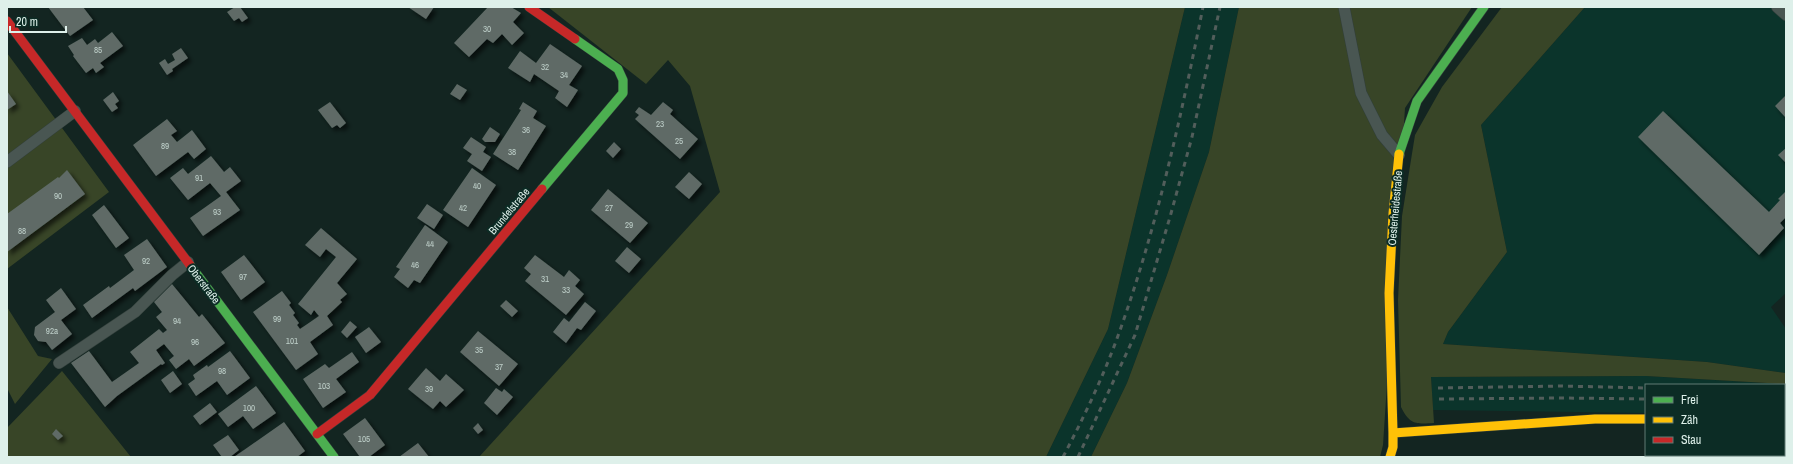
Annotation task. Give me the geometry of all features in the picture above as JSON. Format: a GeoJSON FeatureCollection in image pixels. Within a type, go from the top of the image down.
{"type":"FeatureCollection","features":[{"type":"Feature","properties":{"kind":"street","name":"Brundelstraße"},"geometry":{"type":"LineString","coordinates":[[317,434],[370,395],[623,93],[623,80],[618,69],[530,7]]}},
{"type":"Feature","properties":{"kind":"street","name":"Oesterheidestraße"},"geometry":{"type":"LineString","coordinates":[[1390,457],[1393,447],[1393,433],[1389,293],[1392,213],[1399,155],[1417,101],[1484,7]]}},
{"type":"Feature","properties":{"kind":"street","name":"Oberstraße"},"geometry":{"type":"LineString","coordinates":[[7,21],[334,457]]}},
{"type":"Feature","properties":{"kind":"street"},"geometry":{"type":"LineString","coordinates":[[1393,433],[1595,418],[1645,419]]}},
{"type":"Feature","properties":{"kind":"lane"},"geometry":{"type":"LineString","coordinates":[[1344,7],[1361,93],[1382,135],[1399,155]]}},
{"type":"Feature","properties":{"kind":"lane"},"geometry":{"type":"LineString","coordinates":[[1777,7],[1786,15]]}},
{"type":"Feature","properties":{"kind":"lane"},"geometry":{"type":"LineString","coordinates":[[7,162],[75,111]]}},
{"type":"Feature","properties":{"kind":"lane"},"geometry":{"type":"LineString","coordinates":[[59,363],[125,320],[172,275],[188,262]]}},
{"type":"Feature","properties":{"kind":"shaded area"},"geometry":{"type":"Polygon","coordinates":[[[548,7],[1185,7],[1108,329],[1046,457],[479,457],[720,192],[690,86],[668,60],[646,84],[548,7]]]}},
{"type":"Feature","properties":{"kind":"shaded area"},"geometry":{"type":"Polygon","coordinates":[[[1185,7],[1239,7],[1209,152],[1167,275],[1127,383],[1091,457],[1046,457],[1108,329],[1185,7]]]}},
{"type":"Feature","properties":{"kind":"shaded area"},"geometry":{"type":"Polygon","coordinates":[[[1239,7],[1472,7],[1405,108],[1383,445],[1380,457],[1091,457],[1127,383],[1167,275],[1209,152],[1239,7]]]}},
{"type":"Feature","properties":{"kind":"shaded area"},"geometry":{"type":"Polygon","coordinates":[[[1502,7],[1585,7],[1481,125],[1507,252],[1448,332],[1443,344],[1707,362],[1786,373],[1786,384],[1646,376],[1431,377],[1434,423],[1418,423],[1407,417],[1401,407],[1398,300],[1402,216],[1415,135],[1442,87],[1502,7]]]}},
{"type":"Feature","properties":{"kind":"shaded area"},"geometry":{"type":"Polygon","coordinates":[[[1585,7],[1786,7],[1786,293],[1771,307],[1786,329],[1786,373],[1707,362],[1443,344],[1448,332],[1507,252],[1481,125],[1585,7]]]}},
{"type":"Feature","properties":{"kind":"shaded area"},"geometry":{"type":"Polygon","coordinates":[[[7,53],[109,192],[7,269],[7,53]]]}},
{"type":"Feature","properties":{"kind":"shaded area"},"geometry":{"type":"Polygon","coordinates":[[[7,307],[38,356],[52,359],[15,404],[7,388],[7,307]]]}},
{"type":"Feature","properties":{"kind":"shaded area"},"geometry":{"type":"Polygon","coordinates":[[[62,371],[131,457],[7,457],[7,428],[62,371]]]}},
{"type":"Feature","properties":{"kind":"shaded area"},"geometry":{"type":"Polygon","coordinates":[[[1646,376],[1786,384],[1786,417],[1785,384],[1645,384],[1645,413],[1433,410],[1431,377],[1646,376]]]}},
{"type":"Feature","properties":{"kind":"building"},"geometry":{"type":"Polygon","coordinates":[[[48,7],[83,7],[93,20],[70,36],[48,7]]]}},
{"type":"Feature","properties":{"kind":"building"},"geometry":{"type":"Polygon","coordinates":[[[235,7],[240,7],[248,18],[242,22],[239,18],[234,21],[227,12],[235,7]]]}},
{"type":"Feature","properties":{"kind":"building"},"geometry":{"type":"Polygon","coordinates":[[[408,7],[434,7],[426,19],[408,7]]]}},
{"type":"Feature","properties":{"kind":"building"},"geometry":{"type":"Polygon","coordinates":[[[488,7],[511,7],[521,13],[513,22],[524,33],[512,45],[502,34],[493,43],[487,39],[469,57],[454,43],[488,7]]]}},
{"type":"Feature","properties":{"kind":"building"},"geometry":{"type":"Polygon","coordinates":[[[112,32],[123,46],[100,63],[104,67],[96,73],[93,68],[86,73],[73,56],[74,55],[68,46],[82,38],[87,45],[95,39],[98,43],[112,32]]]}},
{"type":"Feature","properties":{"kind":"building"},"geometry":{"type":"Polygon","coordinates":[[[550,44],[582,66],[569,85],[578,90],[567,107],[555,98],[559,91],[534,74],[530,82],[508,68],[520,51],[536,63],[550,44]]]}},
{"type":"Feature","properties":{"kind":"building"},"geometry":{"type":"Polygon","coordinates":[[[181,48],[188,58],[172,69],[173,71],[167,75],[159,63],[165,59],[168,64],[175,60],[172,54],[181,48]]]}},
{"type":"Feature","properties":{"kind":"building"},"geometry":{"type":"Polygon","coordinates":[[[457,84],[467,90],[460,100],[450,94],[457,84]]]}},
{"type":"Feature","properties":{"kind":"building"},"geometry":{"type":"Polygon","coordinates":[[[7,91],[16,104],[7,110],[7,91]]]}},
{"type":"Feature","properties":{"kind":"building"},"geometry":{"type":"Polygon","coordinates":[[[113,92],[119,101],[115,104],[118,108],[112,112],[103,100],[113,92]]]}},
{"type":"Feature","properties":{"kind":"building"},"geometry":{"type":"Polygon","coordinates":[[[1786,95],[1786,118],[1775,106],[1786,95]]]}},
{"type":"Feature","properties":{"kind":"building"},"geometry":{"type":"Polygon","coordinates":[[[330,102],[346,123],[340,128],[337,125],[332,128],[318,110],[330,102]]]}},
{"type":"Feature","properties":{"kind":"building"},"geometry":{"type":"Polygon","coordinates":[[[523,102],[537,111],[533,118],[546,126],[518,170],[493,154],[521,110],[519,109],[523,102]]]}},
{"type":"Feature","properties":{"kind":"building"},"geometry":{"type":"Polygon","coordinates":[[[663,102],[673,110],[670,114],[698,139],[680,159],[635,119],[639,115],[635,112],[639,107],[651,115],[663,102]]]}},
{"type":"Feature","properties":{"kind":"building"},"geometry":{"type":"Polygon","coordinates":[[[1663,111],[1769,212],[1786,191],[1786,217],[1780,223],[1784,228],[1759,255],[1638,137],[1663,111]]]}},
{"type":"Feature","properties":{"kind":"building"},"geometry":{"type":"Polygon","coordinates":[[[167,119],[177,131],[171,135],[177,142],[192,130],[206,149],[194,159],[188,152],[156,176],[133,145],[167,119]]]}},
{"type":"Feature","properties":{"kind":"building"},"geometry":{"type":"Polygon","coordinates":[[[490,127],[500,134],[495,142],[485,142],[482,139],[490,127]]]}},
{"type":"Feature","properties":{"kind":"building"},"geometry":{"type":"Polygon","coordinates":[[[471,137],[486,147],[483,152],[491,157],[482,171],[467,161],[472,154],[463,148],[471,137]]]}},
{"type":"Feature","properties":{"kind":"building"},"geometry":{"type":"Polygon","coordinates":[[[614,142],[621,149],[613,158],[606,151],[614,142]]]}},
{"type":"Feature","properties":{"kind":"building"},"geometry":{"type":"Polygon","coordinates":[[[1786,148],[1786,163],[1778,155],[1786,148]]]}},
{"type":"Feature","properties":{"kind":"building"},"geometry":{"type":"Polygon","coordinates":[[[211,156],[224,172],[230,167],[241,181],[226,192],[240,210],[203,236],[190,218],[221,196],[210,183],[188,200],[170,178],[183,168],[188,174],[211,156]]]}},
{"type":"Feature","properties":{"kind":"building"},"geometry":{"type":"Polygon","coordinates":[[[472,168],[496,185],[468,227],[443,210],[472,168]]]}},
{"type":"Feature","properties":{"kind":"building"},"geometry":{"type":"Polygon","coordinates":[[[67,170],[85,194],[7,252],[7,214],[58,177],[59,178],[67,170]]]}},
{"type":"Feature","properties":{"kind":"building"},"geometry":{"type":"Polygon","coordinates":[[[689,172],[702,184],[689,199],[675,187],[689,172]]]}},
{"type":"Feature","properties":{"kind":"building"},"geometry":{"type":"Polygon","coordinates":[[[608,189],[648,223],[630,243],[591,210],[608,189]]]}},
{"type":"Feature","properties":{"kind":"building"},"geometry":{"type":"Polygon","coordinates":[[[427,204],[443,215],[434,229],[417,218],[427,204]]]}},
{"type":"Feature","properties":{"kind":"building"},"geometry":{"type":"Polygon","coordinates":[[[104,205],[129,238],[116,248],[92,215],[104,205]]]}},
{"type":"Feature","properties":{"kind":"building"},"geometry":{"type":"Polygon","coordinates":[[[425,225],[448,242],[420,283],[414,280],[408,288],[394,277],[400,269],[396,267],[425,225]]]}},
{"type":"Feature","properties":{"kind":"building"},"geometry":{"type":"Polygon","coordinates":[[[321,228],[357,259],[337,283],[347,294],[340,300],[342,302],[327,316],[333,325],[310,342],[318,354],[296,370],[253,312],[282,291],[291,303],[289,305],[295,313],[293,315],[299,323],[297,325],[300,329],[319,316],[314,310],[311,315],[298,304],[336,257],[326,249],[320,257],[305,245],[321,228]]]}},
{"type":"Feature","properties":{"kind":"building"},"geometry":{"type":"Polygon","coordinates":[[[147,239],[167,267],[135,291],[133,288],[92,318],[83,305],[109,286],[110,288],[134,270],[124,255],[147,239]]]}},
{"type":"Feature","properties":{"kind":"building"},"geometry":{"type":"Polygon","coordinates":[[[627,247],[641,259],[629,273],[615,261],[627,247]]]}},
{"type":"Feature","properties":{"kind":"building"},"geometry":{"type":"Polygon","coordinates":[[[244,255],[265,282],[241,300],[221,272],[244,255]]]}},
{"type":"Feature","properties":{"kind":"building"},"geometry":{"type":"Polygon","coordinates":[[[535,255],[564,277],[569,270],[580,280],[575,286],[584,294],[566,315],[525,281],[531,274],[524,268],[535,255]]]}},
{"type":"Feature","properties":{"kind":"building"},"geometry":{"type":"Polygon","coordinates":[[[172,284],[199,317],[202,314],[225,343],[194,366],[189,359],[176,369],[169,360],[174,356],[164,344],[156,350],[165,363],[162,365],[161,364],[117,396],[105,407],[71,363],[89,351],[112,382],[139,363],[130,352],[159,329],[163,333],[167,330],[156,317],[162,312],[154,302],[172,284]]]}},
{"type":"Feature","properties":{"kind":"building"},"geometry":{"type":"Polygon","coordinates":[[[61,288],[76,309],[61,320],[72,334],[52,350],[46,342],[38,341],[34,335],[35,327],[55,312],[46,300],[61,288]]]}},
{"type":"Feature","properties":{"kind":"building"},"geometry":{"type":"Polygon","coordinates":[[[506,300],[518,311],[512,317],[500,306],[506,300]]]}},
{"type":"Feature","properties":{"kind":"building"},"geometry":{"type":"Polygon","coordinates":[[[585,302],[596,311],[581,330],[577,328],[566,343],[553,332],[564,318],[569,322],[585,302]]]}},
{"type":"Feature","properties":{"kind":"building"},"geometry":{"type":"Polygon","coordinates":[[[350,321],[357,327],[347,338],[341,332],[350,321]]]}},
{"type":"Feature","properties":{"kind":"building"},"geometry":{"type":"Polygon","coordinates":[[[369,327],[381,342],[366,353],[355,337],[369,327]]]}},
{"type":"Feature","properties":{"kind":"building"},"geometry":{"type":"Polygon","coordinates":[[[478,331],[518,364],[499,386],[460,352],[478,331]]]}},
{"type":"Feature","properties":{"kind":"building"},"geometry":{"type":"Polygon","coordinates":[[[230,351],[250,378],[227,395],[217,381],[196,396],[188,384],[195,379],[193,375],[207,365],[208,367],[230,351]]]}},
{"type":"Feature","properties":{"kind":"building"},"geometry":{"type":"Polygon","coordinates":[[[352,352],[359,362],[336,379],[346,392],[323,408],[303,379],[325,364],[329,368],[352,352]]]}},
{"type":"Feature","properties":{"kind":"building"},"geometry":{"type":"Polygon","coordinates":[[[426,368],[440,381],[446,374],[464,390],[446,407],[440,401],[433,409],[408,389],[426,368]]]}},
{"type":"Feature","properties":{"kind":"building"},"geometry":{"type":"Polygon","coordinates":[[[173,371],[182,384],[170,393],[161,380],[173,371]]]}},
{"type":"Feature","properties":{"kind":"building"},"geometry":{"type":"Polygon","coordinates":[[[256,386],[276,413],[253,429],[243,416],[228,427],[218,414],[256,386]]]}},
{"type":"Feature","properties":{"kind":"building"},"geometry":{"type":"Polygon","coordinates":[[[496,388],[502,392],[504,389],[513,397],[497,415],[484,403],[496,388]]]}},
{"type":"Feature","properties":{"kind":"building"},"geometry":{"type":"Polygon","coordinates":[[[210,403],[217,412],[200,425],[193,416],[210,403]]]}},
{"type":"Feature","properties":{"kind":"building"},"geometry":{"type":"Polygon","coordinates":[[[365,418],[385,445],[369,457],[360,457],[343,434],[365,418]]]}},
{"type":"Feature","properties":{"kind":"building"},"geometry":{"type":"Polygon","coordinates":[[[284,422],[305,451],[297,457],[234,457],[284,422]]]}},
{"type":"Feature","properties":{"kind":"building"},"geometry":{"type":"Polygon","coordinates":[[[478,423],[483,430],[478,434],[473,428],[478,423]]]}},
{"type":"Feature","properties":{"kind":"building"},"geometry":{"type":"Polygon","coordinates":[[[56,429],[63,436],[58,440],[52,434],[56,429]]]}},
{"type":"Feature","properties":{"kind":"building"},"geometry":{"type":"Polygon","coordinates":[[[228,435],[239,450],[230,457],[222,457],[213,445],[228,435]]]}},
{"type":"Feature","properties":{"kind":"building"},"geometry":{"type":"Polygon","coordinates":[[[418,443],[429,457],[399,457],[418,443]]]}},
{"type":"Feature","properties":{"kind":"railway"},"geometry":{"type":"LineString","coordinates":[[1063,457],[1100,380],[1133,293],[1167,172],[1203,7]]}},
{"type":"Feature","properties":{"kind":"railway"},"geometry":{"type":"LineString","coordinates":[[1078,457],[1135,335],[1192,137],[1220,7]]}},
{"type":"Feature","properties":{"kind":"railway"},"geometry":{"type":"LineString","coordinates":[[1438,388],[1562,386],[1645,388]]}},
{"type":"Feature","properties":{"kind":"railway"},"geometry":{"type":"LineString","coordinates":[[1439,399],[1645,399]]}},
{"type":"Feature","properties":{"kind":"traffic: fast"},"geometry":{"type":"LineString","coordinates":[[1399,154],[1417,101],[1484,7]]}},
{"type":"Feature","properties":{"kind":"traffic: fast"},"geometry":{"type":"LineString","coordinates":[[542,189],[623,93],[623,80],[618,69],[575,39]]}},
{"type":"Feature","properties":{"kind":"traffic: fast"},"geometry":{"type":"LineString","coordinates":[[190,265],[334,457]]}},
{"type":"Feature","properties":{"kind":"traffic: slow"},"geometry":{"type":"LineString","coordinates":[[1390,457],[1393,447],[1393,433],[1389,293],[1393,213],[1399,154]]}},
{"type":"Feature","properties":{"kind":"traffic: slow"},"geometry":{"type":"LineString","coordinates":[[1393,433],[1595,419],[1645,419]]}},
{"type":"Feature","properties":{"kind":"traffic: jam"},"geometry":{"type":"LineString","coordinates":[[529,7],[575,39]]}},
{"type":"Feature","properties":{"kind":"traffic: jam"},"geometry":{"type":"LineString","coordinates":[[7,21],[190,265]]}},
{"type":"Feature","properties":{"kind":"traffic: jam"},"geometry":{"type":"LineString","coordinates":[[317,434],[370,395],[542,189]]}}]}
